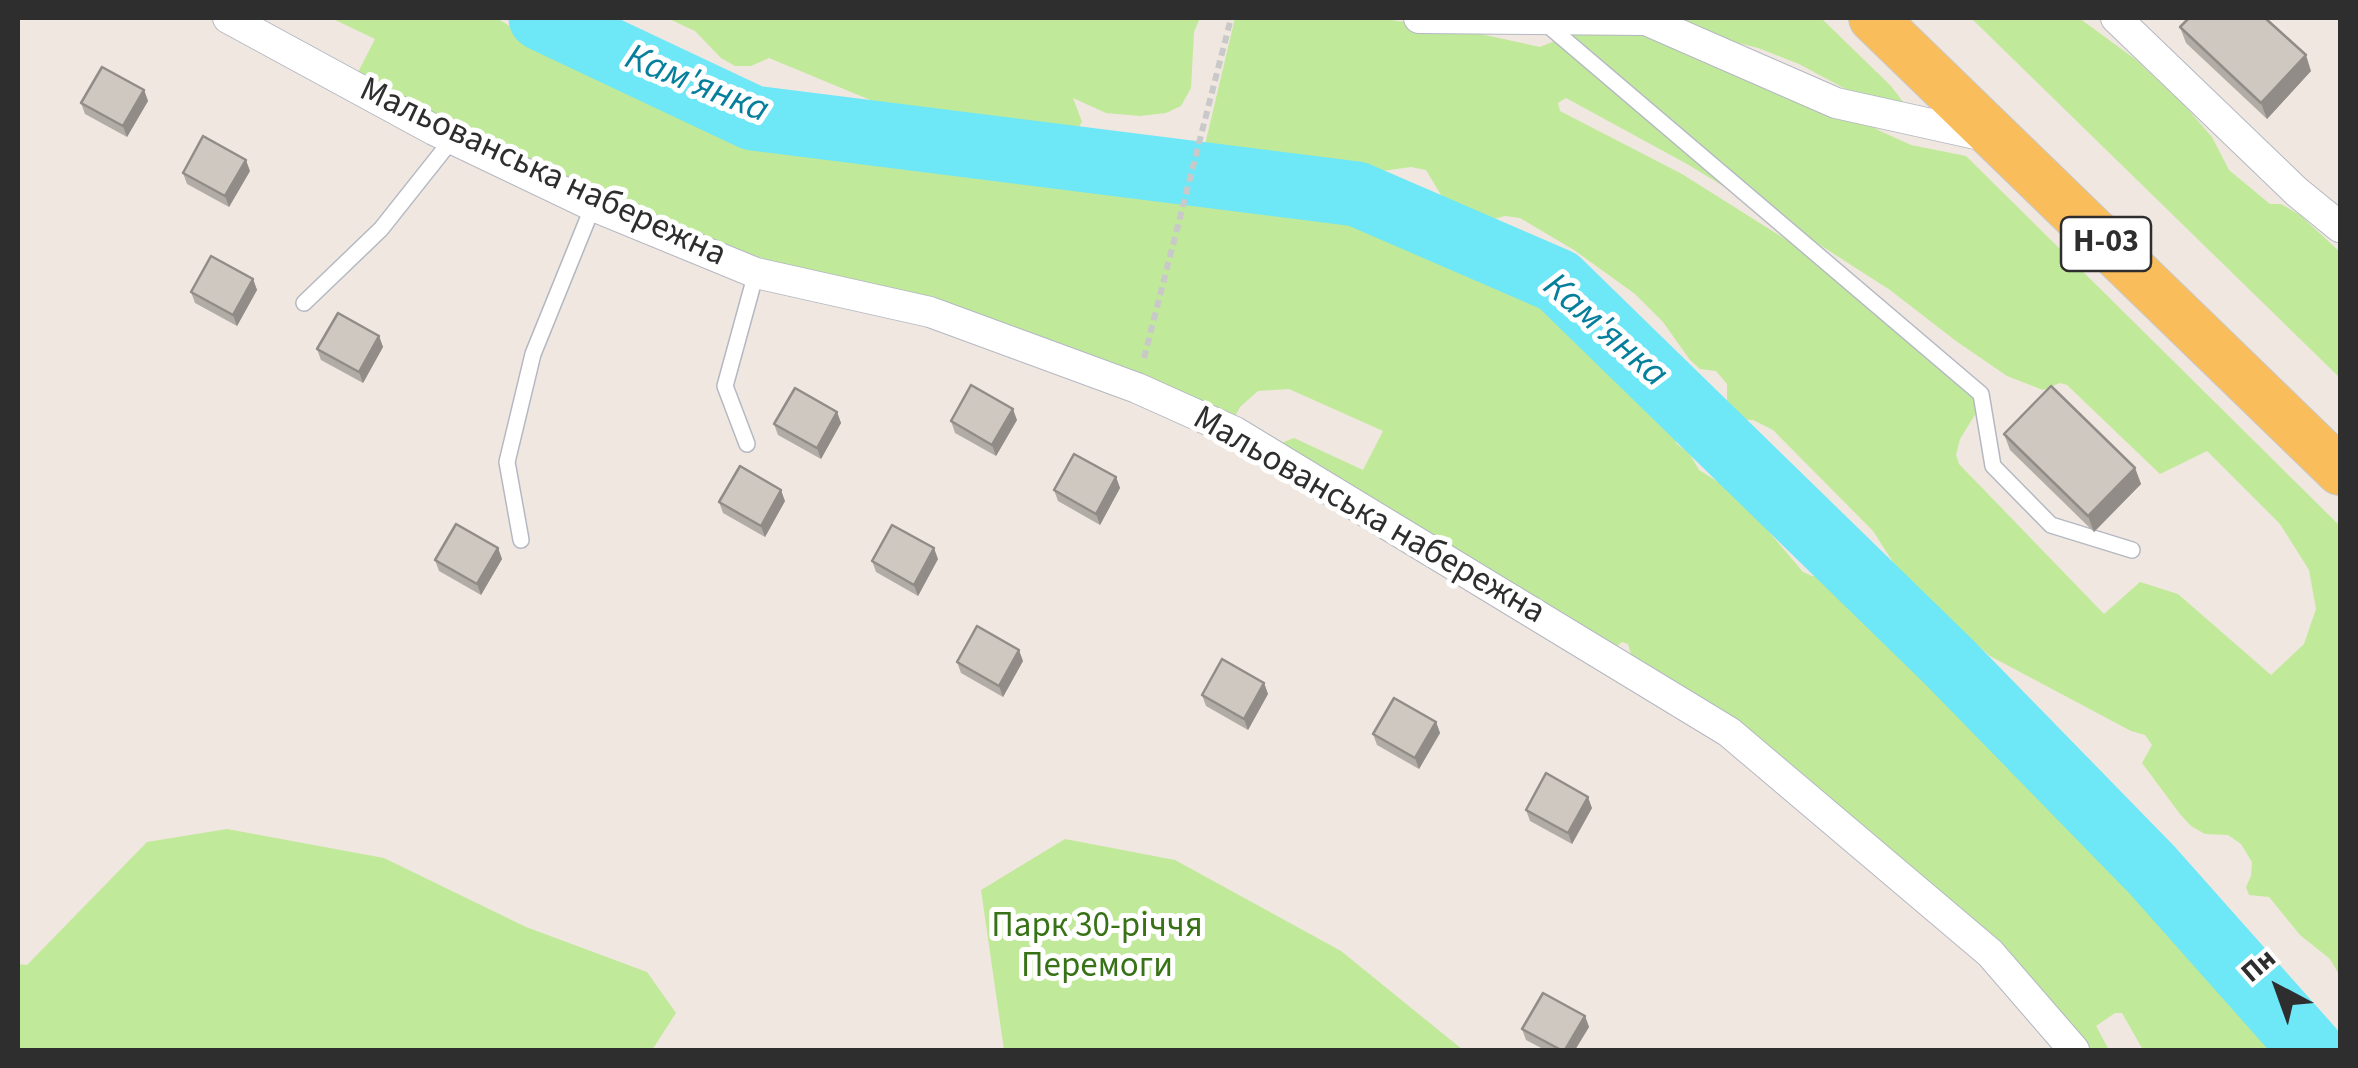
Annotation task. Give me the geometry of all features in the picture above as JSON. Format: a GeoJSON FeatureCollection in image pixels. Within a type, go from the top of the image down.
{"type":"FeatureCollection","features":[{"type":"Feature","properties":{"kind":"main road","name":"Н-03"},"geometry":{"type":"LineString","coordinates":[[1873,18],[2340,471]]}},
{"type":"Feature","properties":{"kind":"main road","name":"Н-03"},"geometry":{"type":"LineString","coordinates":[[1910,18],[2340,432]]}},
{"type":"Feature","properties":{"kind":"street","name":"Мальованська набережна"},"geometry":{"type":"LineString","coordinates":[[228,18],[593,206],[756,273],[930,312],[1137,388],[1235,432],[1729,732],[1990,953],[2074,1050]]}},
{"type":"Feature","properties":{"kind":"street"},"geometry":{"type":"LineString","coordinates":[[1419,18],[1646,20],[1836,103],[1997,139]]}},
{"type":"Feature","properties":{"kind":"street"},"geometry":{"type":"LineString","coordinates":[[2116,18],[2297,192],[2340,227]]}},
{"type":"Feature","properties":{"kind":"lane"},"geometry":{"type":"LineString","coordinates":[[1542,20],[1981,394],[1994,466],[2051,525],[2132,550]]}},
{"type":"Feature","properties":{"kind":"lane"},"geometry":{"type":"LineString","coordinates":[[304,303],[381,229],[454,137]]}},
{"type":"Feature","properties":{"kind":"lane"},"geometry":{"type":"LineString","coordinates":[[520,540],[507,462],[533,354],[593,206]]}},
{"type":"Feature","properties":{"kind":"lane"},"geometry":{"type":"LineString","coordinates":[[747,444],[726,386],[756,273]]}},
{"type":"Feature","properties":{"kind":"path"},"geometry":{"type":"LineString","coordinates":[[1137,388],[1232,18]]}},
{"type":"Feature","properties":{"kind":"green space"},"geometry":{"type":"Polygon","coordinates":[[[331,18],[497,18],[645,100],[705,120],[814,144],[889,144],[934,157],[959,159],[998,149],[1041,156],[1054,152],[1146,169],[1161,161],[1171,162],[1212,190],[1231,197],[1260,202],[1298,201],[1380,220],[1533,278],[1571,308],[1585,325],[1589,340],[1613,367],[1649,391],[1665,413],[1677,444],[1689,453],[1699,470],[1728,488],[1748,507],[1803,572],[1839,577],[1850,584],[1877,621],[1926,662],[2017,759],[2027,764],[2032,782],[2058,809],[2103,833],[2157,889],[2189,891],[2207,903],[2210,909],[2205,925],[2209,941],[2240,974],[2275,1022],[2322,1050],[2143,1050],[2122,1013],[2115,1013],[2096,1026],[2109,1050],[2086,1050],[1634,664],[1628,644],[1622,642],[1616,647],[1279,444],[1294,438],[1363,470],[1383,431],[1289,389],[1258,391],[1234,418],[638,216],[351,86],[375,39],[331,18]]]}},
{"type":"Feature","properties":{"kind":"green space"},"geometry":{"type":"Polygon","coordinates":[[[667,18],[1200,18],[1194,32],[1191,88],[1181,106],[1166,113],[1140,116],[1106,113],[1073,98],[1082,122],[1078,128],[1063,129],[1015,120],[965,128],[904,114],[769,58],[751,66],[735,66],[721,58],[695,31],[667,18]]]}},
{"type":"Feature","properties":{"kind":"green space"},"geometry":{"type":"Polygon","coordinates":[[[1235,18],[1375,18],[1458,29],[1540,47],[1579,31],[1630,32],[1699,46],[1845,108],[1911,145],[1966,156],[2340,526],[2340,976],[2330,959],[2300,935],[2269,897],[2249,895],[2246,887],[2252,862],[2241,844],[2228,835],[2205,834],[2180,814],[2142,763],[2152,745],[2145,735],[1990,656],[1907,584],[1873,531],[1773,430],[1727,413],[1727,384],[1716,371],[1700,369],[1690,360],[1663,322],[1635,294],[1574,250],[1520,218],[1494,219],[1444,200],[1426,170],[1411,167],[1353,175],[1326,168],[1280,167],[1203,153],[1235,18]],[[1566,98],[1558,103],[1560,111],[1682,174],[1812,256],[1963,373],[1981,405],[1960,439],[1956,455],[1959,464],[2104,614],[2140,582],[2178,594],[2271,675],[2304,644],[2316,609],[2309,570],[2280,524],[2207,451],[2160,474],[2067,385],[2060,383],[2043,390],[2007,376],[1890,290],[1687,164],[1566,98]]]}},
{"type":"Feature","properties":{"kind":"green space"},"geometry":{"type":"Polygon","coordinates":[[[1580,18],[1821,18],[1890,85],[1908,108],[1881,108],[1799,64],[1758,48],[1703,34],[1580,18]]]}},
{"type":"Feature","properties":{"kind":"green space"},"geometry":{"type":"Polygon","coordinates":[[[1971,18],[2079,18],[2135,59],[2184,105],[2212,137],[2229,170],[2270,204],[2281,204],[2300,215],[2340,252],[2340,378],[1971,18]]]}},
{"type":"Feature","properties":{"kind":"green space"},"geometry":{"type":"Polygon","coordinates":[[[227,829],[384,858],[526,927],[647,972],[676,1013],[652,1050],[18,1050],[18,964],[27,965],[147,842],[227,829]]]}},
{"type":"Feature","properties":{"kind":"green space","name":"Парк 30-річчя Перемоги"},"geometry":{"type":"Polygon","coordinates":[[[1065,839],[1175,860],[1341,951],[1463,1050],[1004,1050],[981,890],[1065,839]]]}},
{"type":"Feature","properties":{"kind":"building"},"geometry":{"type":"Polygon","coordinates":[[[2189,18],[2265,18],[2306,55],[2261,103],[2180,27],[2189,18]]]}},
{"type":"Feature","properties":{"kind":"building"},"geometry":{"type":"Polygon","coordinates":[[[102,67],[144,90],[123,126],[81,103],[102,67]]]}},
{"type":"Feature","properties":{"kind":"building"},"geometry":{"type":"Polygon","coordinates":[[[203,136],[246,160],[225,196],[183,173],[203,136]]]}},
{"type":"Feature","properties":{"kind":"building"},"geometry":{"type":"Polygon","coordinates":[[[211,256],[253,279],[233,315],[191,292],[211,256]]]}},
{"type":"Feature","properties":{"kind":"building"},"geometry":{"type":"Polygon","coordinates":[[[338,313],[379,336],[359,372],[317,349],[338,313]]]}},
{"type":"Feature","properties":{"kind":"building"},"geometry":{"type":"Polygon","coordinates":[[[971,385],[1013,409],[992,445],[951,421],[971,385]]]}},
{"type":"Feature","properties":{"kind":"building"},"geometry":{"type":"Polygon","coordinates":[[[2051,386],[2135,468],[2088,516],[2004,434],[2051,386]]]}},
{"type":"Feature","properties":{"kind":"building"},"geometry":{"type":"Polygon","coordinates":[[[795,388],[837,412],[817,448],[774,424],[795,388]]]}},
{"type":"Feature","properties":{"kind":"building"},"geometry":{"type":"Polygon","coordinates":[[[1074,454],[1116,477],[1096,514],[1054,490],[1074,454]]]}},
{"type":"Feature","properties":{"kind":"building"},"geometry":{"type":"Polygon","coordinates":[[[740,466],[781,490],[761,526],[719,502],[740,466]]]}},
{"type":"Feature","properties":{"kind":"building"},"geometry":{"type":"Polygon","coordinates":[[[456,524],[498,548],[477,584],[435,560],[456,524]]]}},
{"type":"Feature","properties":{"kind":"building"},"geometry":{"type":"Polygon","coordinates":[[[892,525],[934,548],[914,585],[872,561],[892,525]]]}},
{"type":"Feature","properties":{"kind":"building"},"geometry":{"type":"Polygon","coordinates":[[[977,626],[1019,650],[999,686],[957,662],[977,626]]]}},
{"type":"Feature","properties":{"kind":"building"},"geometry":{"type":"Polygon","coordinates":[[[1222,659],[1264,683],[1244,719],[1202,695],[1222,659]]]}},
{"type":"Feature","properties":{"kind":"building"},"geometry":{"type":"Polygon","coordinates":[[[1394,698],[1436,722],[1415,758],[1373,734],[1394,698]]]}},
{"type":"Feature","properties":{"kind":"building"},"geometry":{"type":"Polygon","coordinates":[[[1546,773],[1588,797],[1568,833],[1526,810],[1546,773]]]}},
{"type":"Feature","properties":{"kind":"building"},"geometry":{"type":"Polygon","coordinates":[[[1543,993],[1585,1016],[1565,1050],[1522,1029],[1543,993]]]}},
{"type":"Feature","properties":{"kind":"waterway","name":"Кам'янка"},"geometry":{"type":"LineString","coordinates":[[541,18],[753,118],[1357,194],[1558,281],[1950,663],[2152,870],[2312,1050]]}}]}
